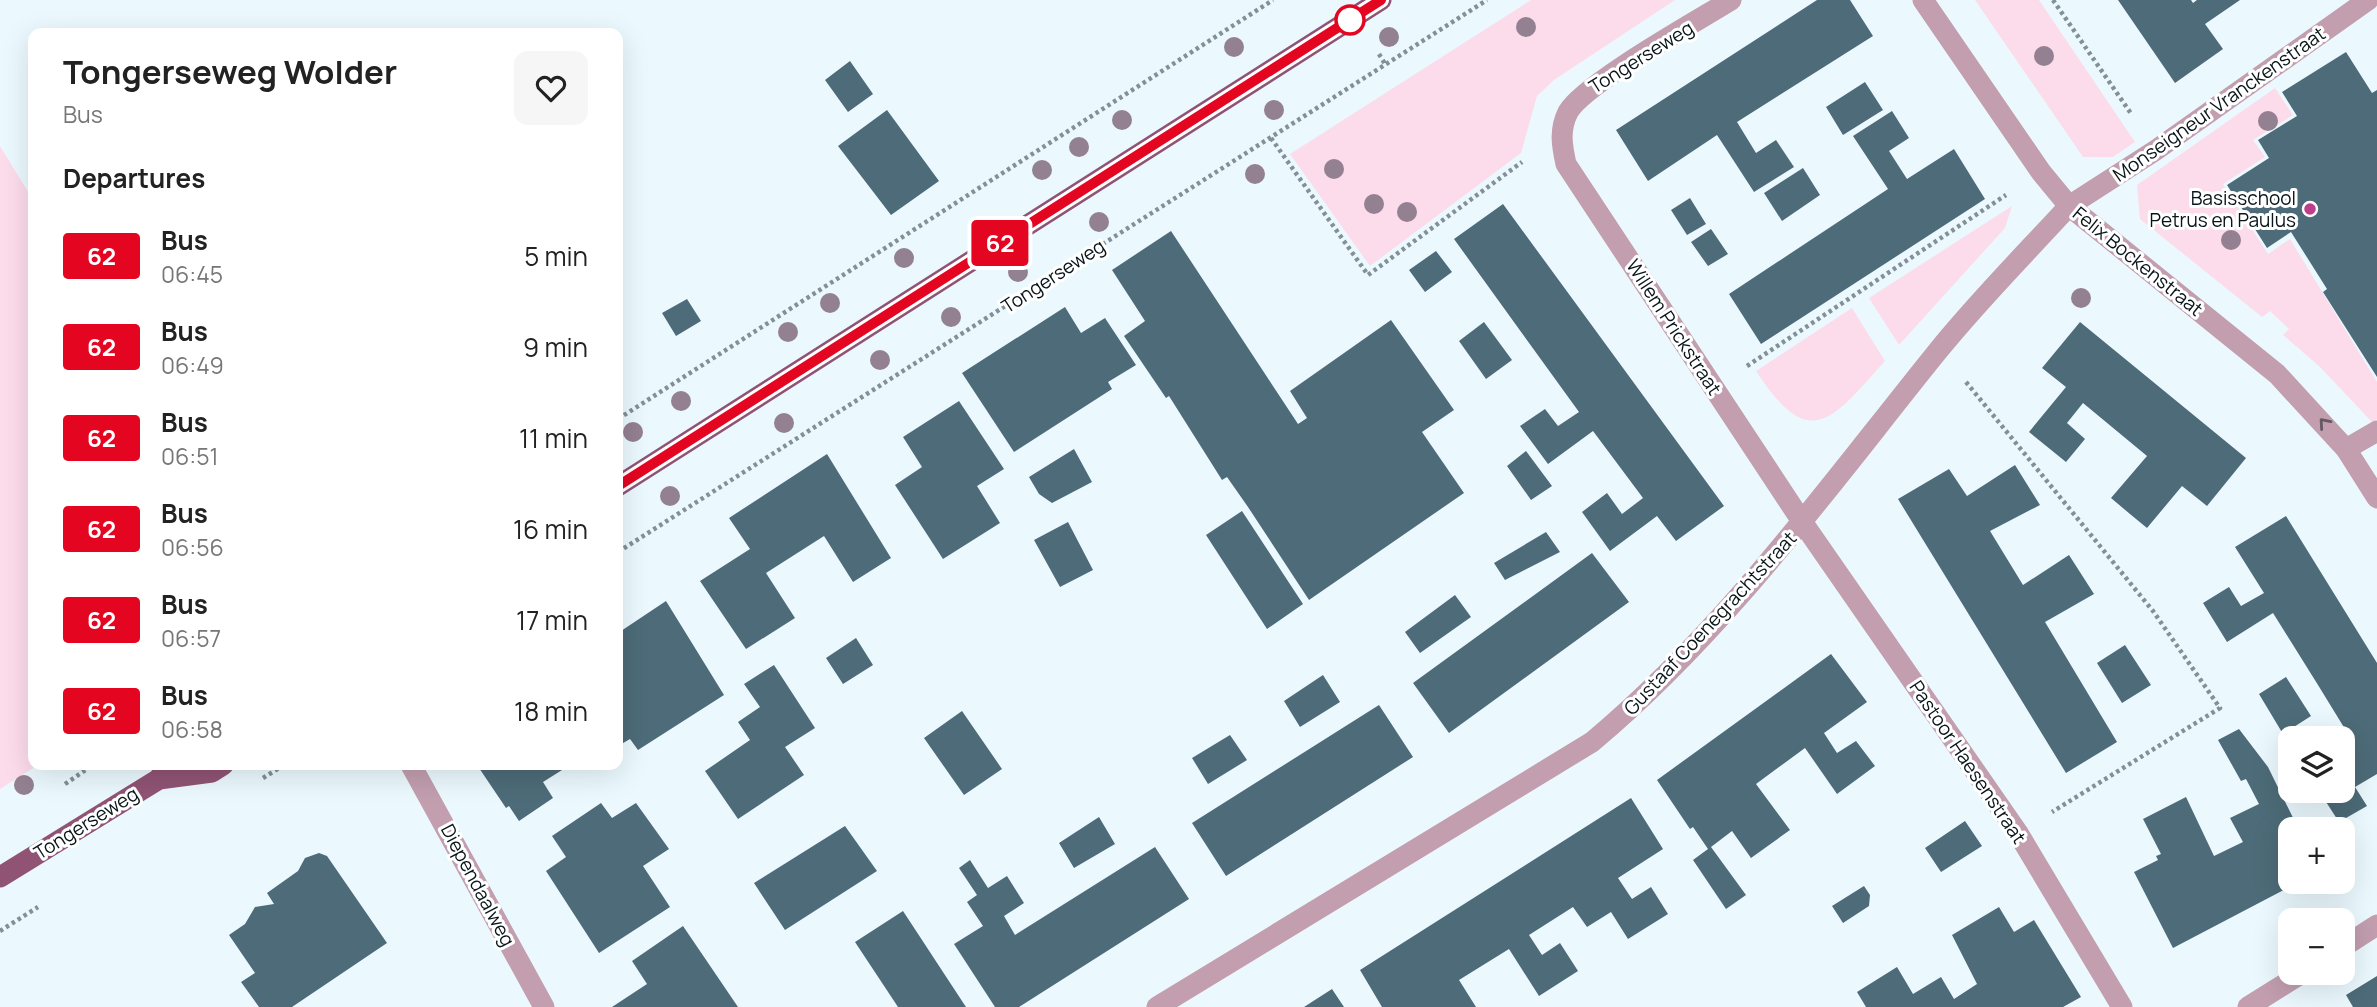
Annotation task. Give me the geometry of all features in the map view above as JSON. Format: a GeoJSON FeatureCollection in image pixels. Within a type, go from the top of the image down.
{"type":"FeatureCollection","features":[{"type":"Feature","properties":{"kind":"main road"},"geometry":{"type":"LineString","coordinates":[[623,483],[1381,0]]}},
{"type":"Feature","properties":{"kind":"main road"},"geometry":{"type":"LineString","coordinates":[[163,772],[215,770]]}},
{"type":"Feature","properties":{"kind":"main road","name":"Tongerseweg"},"geometry":{"type":"LineString","coordinates":[[0,877],[163,772]]}},
{"type":"Feature","properties":{"kind":"street","name":"Tongerseweg"},"geometry":{"type":"LineString","coordinates":[[1562,135],[1582,94],[1731,0]]}},
{"type":"Feature","properties":{"kind":"street","name":"Felix Bockenstraat"},"geometry":{"type":"LineString","coordinates":[[1923,0],[2041,172],[2069,206],[2277,374],[2346,449],[2377,498]]}},
{"type":"Feature","properties":{"kind":"street","name":"Monseigneur Vranckenstraat"},"geometry":{"type":"LineString","coordinates":[[2069,206],[2156,150],[2368,0]]}},
{"type":"Feature","properties":{"kind":"street","name":"Willem Prickstraat"},"geometry":{"type":"LineString","coordinates":[[1562,135],[1566,164],[1803,523]]}},
{"type":"Feature","properties":{"kind":"street","name":"Gustaaf Coenegrachtstraat"},"geometry":{"type":"LineString","coordinates":[[1157,1007],[1592,741],[1661,679],[1803,523],[1939,349],[2069,206]]}},
{"type":"Feature","properties":{"kind":"street"},"geometry":{"type":"LineString","coordinates":[[2346,449],[2377,431]]}},
{"type":"Feature","properties":{"kind":"street","name":"Pastoor Haesenstraat"},"geometry":{"type":"LineString","coordinates":[[1803,523],[2018,833],[2122,1007]]}},
{"type":"Feature","properties":{"kind":"street","name":"Diependaalweg"},"geometry":{"type":"LineString","coordinates":[[414,770],[544,1007]]}},
{"type":"Feature","properties":{"kind":"street"},"geometry":{"type":"LineString","coordinates":[[2355,939],[2377,925]]}},
{"type":"Feature","properties":{"kind":"street"},"geometry":{"type":"LineString","coordinates":[[2248,1007],[2283,985]]}},
{"type":"Feature","properties":{"kind":"path"},"geometry":{"type":"LineString","coordinates":[[623,416],[1273,0]]}},
{"type":"Feature","properties":{"kind":"path","name":"Tongerseweg"},"geometry":{"type":"LineString","coordinates":[[623,549],[1488,0]]}},
{"type":"Feature","properties":{"kind":"path"},"geometry":{"type":"LineString","coordinates":[[2053,0],[2156,150]]}},
{"type":"Feature","properties":{"kind":"path"},"geometry":{"type":"LineString","coordinates":[[1379,54],[1385,64]]}},
{"type":"Feature","properties":{"kind":"path"},"geometry":{"type":"LineString","coordinates":[[1271,138],[1368,275],[1562,135]]}},
{"type":"Feature","properties":{"kind":"path"},"geometry":{"type":"LineString","coordinates":[[1714,387],[2041,172]]}},
{"type":"Feature","properties":{"kind":"path"},"geometry":{"type":"LineString","coordinates":[[1939,349],[2153,611],[2220,708],[2018,833]]}},
{"type":"Feature","properties":{"kind":"path"},"geometry":{"type":"LineString","coordinates":[[63,785],[86,770]]}},
{"type":"Feature","properties":{"kind":"shaded area"},"geometry":{"type":"Polygon","coordinates":[[[1531,0],[1675,0],[1554,80],[1537,96],[1521,153],[1370,266],[1290,154],[1531,0]]]}},
{"type":"Feature","properties":{"kind":"shaded area"},"geometry":{"type":"Polygon","coordinates":[[[1975,0],[2039,0],[2135,142],[2113,157],[2083,157],[1975,0]]]}},
{"type":"Feature","properties":{"kind":"shaded area"},"geometry":{"type":"Polygon","coordinates":[[[2275,88],[2293,115],[2253,140],[2265,157],[2223,184],[2268,254],[2290,239],[2377,382],[2377,419],[2372,422],[2320,367],[2283,335],[2289,329],[2270,311],[2262,317],[2140,219],[2137,185],[2275,88]]]}},
{"type":"Feature","properties":{"kind":"shaded area"},"geometry":{"type":"Polygon","coordinates":[[[0,146],[28,192],[30,770],[0,789],[0,146]]]}},
{"type":"Feature","properties":{"kind":"shaded area"},"geometry":{"type":"Polygon","coordinates":[[[2012,206],[2005,228],[1899,345],[1869,298],[2012,206]]]}},
{"type":"Feature","properties":{"kind":"shaded area"},"geometry":{"type":"Polygon","coordinates":[[[1852,308],[1885,361],[1835,412],[1821,419],[1807,420],[1791,413],[1756,371],[1852,308]]]}},
{"type":"Feature","properties":{"kind":"building"},"geometry":{"type":"Polygon","coordinates":[[[1817,0],[1850,0],[1873,36],[1737,122],[1756,153],[1776,140],[1794,167],[1754,192],[1717,135],[1648,181],[1616,130],[1817,0]]]}},
{"type":"Feature","properties":{"kind":"building"},"geometry":{"type":"Polygon","coordinates":[[[2118,0],[2191,0],[2193,3],[2197,0],[2240,0],[2205,24],[2223,49],[2175,83],[2118,0]]]}},
{"type":"Feature","properties":{"kind":"building","name":"Basisschool Petrus en Paulus"},"geometry":{"type":"Polygon","coordinates":[[[2346,52],[2372,93],[2377,90],[2377,377],[2323,292],[2327,289],[2291,232],[2267,248],[2227,185],[2269,158],[2258,140],[2297,116],[2282,92],[2346,52]]]}},
{"type":"Feature","properties":{"kind":"building"},"geometry":{"type":"Polygon","coordinates":[[[850,61],[873,94],[848,112],[825,80],[850,61]]]}},
{"type":"Feature","properties":{"kind":"building"},"geometry":{"type":"Polygon","coordinates":[[[1865,82],[1883,110],[1843,135],[1826,107],[1865,82]]]}},
{"type":"Feature","properties":{"kind":"building"},"geometry":{"type":"Polygon","coordinates":[[[887,110],[939,181],[891,215],[838,146],[887,110]]]}},
{"type":"Feature","properties":{"kind":"building"},"geometry":{"type":"Polygon","coordinates":[[[1892,111],[1909,138],[1889,151],[1907,179],[1954,149],[1985,199],[1761,344],[1729,294],[1888,189],[1853,136],[1892,111]]]}},
{"type":"Feature","properties":{"kind":"building"},"geometry":{"type":"Polygon","coordinates":[[[1803,168],[1820,195],[1782,221],[1764,193],[1803,168]]]}},
{"type":"Feature","properties":{"kind":"building"},"geometry":{"type":"Polygon","coordinates":[[[1690,198],[1706,224],[1687,235],[1671,210],[1690,198]]]}},
{"type":"Feature","properties":{"kind":"building"},"geometry":{"type":"Polygon","coordinates":[[[1503,204],[1724,506],[1676,541],[1657,516],[1610,551],[1582,512],[1607,493],[1622,514],[1643,498],[1593,431],[1548,464],[1520,426],[1545,409],[1558,426],[1579,412],[1454,239],[1503,204]]]}},
{"type":"Feature","properties":{"kind":"building"},"geometry":{"type":"Polygon","coordinates":[[[1711,229],[1728,254],[1708,266],[1691,242],[1711,229]]]}},
{"type":"Feature","properties":{"kind":"building"},"geometry":{"type":"Polygon","coordinates":[[[1171,231],[1298,424],[1307,418],[1290,391],[1391,320],[1454,410],[1422,432],[1464,493],[1309,600],[1227,477],[1222,480],[1169,396],[1166,398],[1124,336],[1145,321],[1112,270],[1171,231]]]}},
{"type":"Feature","properties":{"kind":"building"},"geometry":{"type":"Polygon","coordinates":[[[1436,251],[1452,272],[1425,292],[1409,270],[1436,251]]]}},
{"type":"Feature","properties":{"kind":"building"},"geometry":{"type":"Polygon","coordinates":[[[687,299],[701,321],[676,336],[662,313],[687,299]]]}},
{"type":"Feature","properties":{"kind":"building"},"geometry":{"type":"Polygon","coordinates":[[[1065,307],[1081,333],[1105,318],[1136,365],[1108,382],[1112,389],[1014,452],[962,373],[1065,307]]]}},
{"type":"Feature","properties":{"kind":"building"},"geometry":{"type":"Polygon","coordinates":[[[1484,322],[1512,360],[1486,379],[1459,341],[1484,322]]]}},
{"type":"Feature","properties":{"kind":"building"},"geometry":{"type":"Polygon","coordinates":[[[2080,322],[2246,458],[2207,506],[2182,486],[2147,528],[2130,514],[2111,498],[2147,456],[2083,403],[2067,423],[2085,439],[2066,462],[2029,432],[2066,387],[2042,368],[2080,322]]]}},
{"type":"Feature","properties":{"kind":"building"},"geometry":{"type":"Polygon","coordinates":[[[959,401],[1004,469],[977,486],[1000,523],[943,559],[895,485],[922,467],[903,437],[959,401]]]}},
{"type":"Feature","properties":{"kind":"building"},"geometry":{"type":"Polygon","coordinates":[[[1074,449],[1092,482],[1052,503],[1039,494],[1029,477],[1074,449]]]}},
{"type":"Feature","properties":{"kind":"building"},"geometry":{"type":"Polygon","coordinates":[[[1526,451],[1552,486],[1531,500],[1507,466],[1526,451]]]}},
{"type":"Feature","properties":{"kind":"building"},"geometry":{"type":"Polygon","coordinates":[[[827,454],[891,558],[853,582],[824,536],[766,573],[795,618],[746,649],[700,581],[750,549],[729,518],[827,454]]]}},
{"type":"Feature","properties":{"kind":"building"},"geometry":{"type":"Polygon","coordinates":[[[2015,465],[2040,505],[1990,531],[2023,585],[2069,555],[2094,594],[2045,622],[2117,742],[2066,773],[1898,499],[1949,469],[1967,496],[2015,465]]]}},
{"type":"Feature","properties":{"kind":"building"},"geometry":{"type":"Polygon","coordinates":[[[1242,511],[1303,604],[1267,629],[1206,535],[1242,511]]]}},
{"type":"Feature","properties":{"kind":"building"},"geometry":{"type":"Polygon","coordinates":[[[2286,516],[2377,663],[2377,774],[2355,787],[2355,726],[2343,726],[2273,613],[2227,642],[2203,603],[2229,587],[2241,606],[2264,593],[2235,547],[2286,516]]]}},
{"type":"Feature","properties":{"kind":"building"},"geometry":{"type":"Polygon","coordinates":[[[1068,522],[1093,570],[1060,587],[1034,540],[1068,522]]]}},
{"type":"Feature","properties":{"kind":"building"},"geometry":{"type":"Polygon","coordinates":[[[1546,532],[1560,552],[1505,580],[1494,563],[1546,532]]]}},
{"type":"Feature","properties":{"kind":"building"},"geometry":{"type":"Polygon","coordinates":[[[1592,553],[1629,602],[1449,733],[1413,683],[1592,553]]]}},
{"type":"Feature","properties":{"kind":"building"},"geometry":{"type":"Polygon","coordinates":[[[1455,595],[1471,617],[1420,653],[1405,632],[1455,595]]]}},
{"type":"Feature","properties":{"kind":"building"},"geometry":{"type":"Polygon","coordinates":[[[666,601],[724,695],[638,750],[630,739],[623,743],[623,630],[666,601]]]}},
{"type":"Feature","properties":{"kind":"building"},"geometry":{"type":"Polygon","coordinates":[[[856,638],[873,665],[843,684],[826,658],[856,638]]]}},
{"type":"Feature","properties":{"kind":"building"},"geometry":{"type":"Polygon","coordinates":[[[2125,645],[2151,685],[2122,703],[2097,663],[2125,645]]]}},
{"type":"Feature","properties":{"kind":"building"},"geometry":{"type":"Polygon","coordinates":[[[1831,654],[1867,702],[1824,733],[1837,753],[1856,741],[1875,766],[1837,794],[1805,748],[1756,784],[1790,830],[1751,858],[1732,831],[1711,847],[1746,895],[1726,909],[1693,860],[1708,849],[1693,827],[1690,829],[1657,780],[1831,654]]]}},
{"type":"Feature","properties":{"kind":"building"},"geometry":{"type":"Polygon","coordinates":[[[774,665],[815,728],[785,747],[804,775],[738,819],[705,771],[750,740],[738,722],[760,707],[744,684],[774,665]]]}},
{"type":"Feature","properties":{"kind":"building"},"geometry":{"type":"Polygon","coordinates":[[[1323,675],[1340,702],[1300,727],[1284,701],[1323,675]]]}},
{"type":"Feature","properties":{"kind":"building"},"geometry":{"type":"Polygon","coordinates":[[[2286,677],[2311,716],[2295,726],[2278,726],[2259,694],[2286,677]]]}},
{"type":"Feature","properties":{"kind":"building"},"geometry":{"type":"Polygon","coordinates":[[[1379,705],[1413,757],[1226,876],[1192,823],[1379,705]]]}},
{"type":"Feature","properties":{"kind":"building"},"geometry":{"type":"Polygon","coordinates":[[[962,711],[1002,769],[964,795],[924,738],[962,711]]]}},
{"type":"Feature","properties":{"kind":"building"},"geometry":{"type":"Polygon","coordinates":[[[2239,729],[2268,767],[2278,787],[2278,803],[2286,803],[2293,817],[2278,817],[2278,893],[2173,948],[2134,872],[2158,860],[2156,856],[2161,854],[2143,819],[2186,797],[2214,856],[2243,842],[2230,818],[2259,804],[2246,779],[2241,781],[2218,740],[2239,729]]]}},
{"type":"Feature","properties":{"kind":"building"},"geometry":{"type":"Polygon","coordinates":[[[1230,735],[1247,760],[1208,784],[1192,758],[1230,735]]]}},
{"type":"Feature","properties":{"kind":"building"},"geometry":{"type":"Polygon","coordinates":[[[480,770],[562,770],[543,782],[553,798],[519,821],[509,806],[506,808],[480,770]]]}},
{"type":"Feature","properties":{"kind":"building"},"geometry":{"type":"Polygon","coordinates":[[[2355,787],[2367,806],[2348,817],[2336,817],[2327,803],[2355,803],[2355,787]]]}},
{"type":"Feature","properties":{"kind":"building"},"geometry":{"type":"Polygon","coordinates":[[[1631,798],[1663,849],[1618,878],[1632,899],[1651,887],[1668,914],[1628,939],[1611,912],[1587,927],[1573,907],[1529,935],[1542,955],[1560,943],[1578,971],[1539,996],[1509,949],[1459,980],[1476,1007],[1382,1007],[1360,970],[1631,798]]]}},
{"type":"Feature","properties":{"kind":"building"},"geometry":{"type":"Polygon","coordinates":[[[601,803],[612,818],[636,803],[669,849],[643,866],[670,907],[599,953],[546,871],[566,857],[552,836],[601,803]]]}},
{"type":"Feature","properties":{"kind":"building"},"geometry":{"type":"Polygon","coordinates":[[[1099,817],[1115,844],[1074,868],[1059,843],[1099,817]]]}},
{"type":"Feature","properties":{"kind":"building"},"geometry":{"type":"Polygon","coordinates":[[[1965,821],[1982,846],[1941,872],[1925,848],[1965,821]]]}},
{"type":"Feature","properties":{"kind":"building"},"geometry":{"type":"Polygon","coordinates":[[[845,826],[877,871],[785,930],[754,883],[845,826]]]}},
{"type":"Feature","properties":{"kind":"building"},"geometry":{"type":"Polygon","coordinates":[[[1155,847],[1189,899],[1019,1007],[995,1007],[954,944],[983,926],[967,902],[977,895],[959,868],[970,860],[988,888],[1007,876],[1024,903],[1004,916],[1015,935],[1155,847]]]}},
{"type":"Feature","properties":{"kind":"building"},"geometry":{"type":"Polygon","coordinates":[[[319,853],[327,856],[387,943],[292,1007],[259,1007],[241,982],[255,973],[229,935],[245,924],[255,907],[274,904],[267,893],[298,871],[305,858],[319,853]]]}},
{"type":"Feature","properties":{"kind":"building"},"geometry":{"type":"Polygon","coordinates":[[[1864,886],[1870,895],[1869,906],[1843,923],[1832,906],[1864,886]]]}},
{"type":"Feature","properties":{"kind":"building"},"geometry":{"type":"Polygon","coordinates":[[[1999,907],[2014,932],[2034,920],[2081,997],[2063,1007],[1866,1007],[1857,992],[1897,967],[1913,994],[1941,977],[1954,999],[1977,984],[1952,935],[1999,907]]]}},
{"type":"Feature","properties":{"kind":"building"},"geometry":{"type":"Polygon","coordinates":[[[903,911],[966,1007],[898,1007],[855,942],[903,911]]]}},
{"type":"Feature","properties":{"kind":"building"},"geometry":{"type":"Polygon","coordinates":[[[683,926],[738,1007],[612,1007],[647,984],[632,961],[683,926]]]}},
{"type":"Feature","properties":{"kind":"building"},"geometry":{"type":"Polygon","coordinates":[[[2377,976],[2377,1007],[2353,1007],[2346,995],[2377,976]]]}},
{"type":"Feature","properties":{"kind":"building"},"geometry":{"type":"Polygon","coordinates":[[[1332,989],[1344,1007],[1304,1007],[1332,989]]]}},
{"type":"Feature","properties":{"kind":"bus line","name":"62"},"geometry":{"type":"LineString","coordinates":[[623,483],[1381,0]]}},
{"type":"Feature","properties":{"kind":"place","name":"Basisschool Petrus en Paulus"},"geometry":{"type":"Point","coordinates":[2310,209]}}]}
